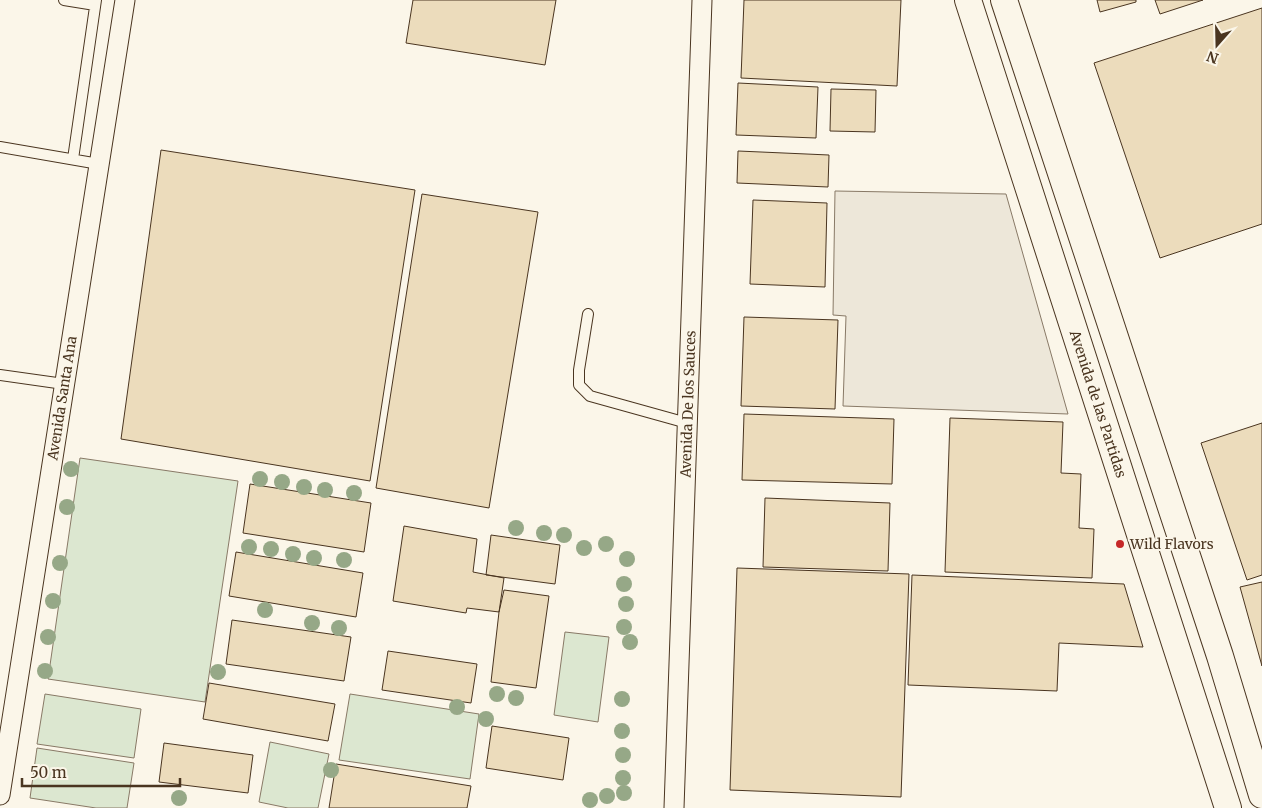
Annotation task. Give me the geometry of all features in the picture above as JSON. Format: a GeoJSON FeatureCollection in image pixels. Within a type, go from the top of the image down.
{"type":"FeatureCollection","features":[{"type":"Feature","properties":{"kind":"main road","name":"Avenida de las Partidas"},"geometry":{"type":"LineString","coordinates":[[968,0],[1228,808]]}},
{"type":"Feature","properties":{"kind":"main road"},"geometry":{"type":"LineString","coordinates":[[1004,0],[1220,656],[1262,795]]}},
{"type":"Feature","properties":{"kind":"street","name":"Avenida Santa Ana"},"geometry":{"type":"LineString","coordinates":[[0,795],[125,0]]}},
{"type":"Feature","properties":{"kind":"street","name":"Avenida De los Sauces"},"geometry":{"type":"LineString","coordinates":[[674,808],[702,0]]}},
{"type":"Feature","properties":{"kind":"lane"},"geometry":{"type":"LineString","coordinates":[[64,0],[95,3],[73,159]]}},
{"type":"Feature","properties":{"kind":"lane"},"geometry":{"type":"LineString","coordinates":[[0,147],[99,164]]}},
{"type":"Feature","properties":{"kind":"lane"},"geometry":{"type":"LineString","coordinates":[[588,314],[579,370],[579,385],[590,396],[687,423]]}},
{"type":"Feature","properties":{"kind":"lane"},"geometry":{"type":"LineString","coordinates":[[0,375],[64,384]]}},
{"type":"Feature","properties":{"kind":"green space"},"geometry":{"type":"Polygon","coordinates":[[[80,458],[238,481],[205,702],[48,679],[80,458]]]}},
{"type":"Feature","properties":{"kind":"green space"},"geometry":{"type":"Polygon","coordinates":[[[565,632],[609,637],[598,722],[554,715],[565,632]]]}},
{"type":"Feature","properties":{"kind":"green space"},"geometry":{"type":"Polygon","coordinates":[[[45,694],[141,709],[134,758],[37,744],[45,694]]]}},
{"type":"Feature","properties":{"kind":"green space"},"geometry":{"type":"Polygon","coordinates":[[[350,694],[479,714],[470,779],[339,760],[350,694]]]}},
{"type":"Feature","properties":{"kind":"green space"},"geometry":{"type":"Polygon","coordinates":[[[270,742],[329,754],[318,808],[288,808],[259,802],[270,742]]]}},
{"type":"Feature","properties":{"kind":"green space"},"geometry":{"type":"Polygon","coordinates":[[[37,748],[134,763],[127,808],[96,808],[30,798],[37,748]]]}},
{"type":"Feature","properties":{"kind":"shaded area"},"geometry":{"type":"Polygon","coordinates":[[[835,191],[1006,194],[1068,414],[843,406],[846,316],[833,315],[835,191]]]}},
{"type":"Feature","properties":{"kind":"building"},"geometry":{"type":"Polygon","coordinates":[[[413,0],[556,0],[545,65],[406,43],[413,0]]]}},
{"type":"Feature","properties":{"kind":"building"},"geometry":{"type":"Polygon","coordinates":[[[744,0],[901,0],[897,86],[741,78],[744,0]]]}},
{"type":"Feature","properties":{"kind":"building"},"geometry":{"type":"Polygon","coordinates":[[[1097,0],[1136,0],[1136,2],[1100,12],[1097,0]]]}},
{"type":"Feature","properties":{"kind":"building"},"geometry":{"type":"Polygon","coordinates":[[[1155,0],[1203,0],[1160,14],[1155,0]]]}},
{"type":"Feature","properties":{"kind":"building"},"geometry":{"type":"Polygon","coordinates":[[[1262,8],[1262,224],[1160,258],[1094,63],[1262,8]]]}},
{"type":"Feature","properties":{"kind":"building"},"geometry":{"type":"Polygon","coordinates":[[[738,83],[818,87],[816,138],[736,135],[738,83]]]}},
{"type":"Feature","properties":{"kind":"building"},"geometry":{"type":"Polygon","coordinates":[[[831,89],[876,90],[875,132],[830,131],[831,89]]]}},
{"type":"Feature","properties":{"kind":"building"},"geometry":{"type":"Polygon","coordinates":[[[161,150],[415,190],[370,481],[121,439],[161,150]]]}},
{"type":"Feature","properties":{"kind":"building"},"geometry":{"type":"Polygon","coordinates":[[[738,151],[829,155],[828,187],[737,183],[738,151]]]}},
{"type":"Feature","properties":{"kind":"building"},"geometry":{"type":"Polygon","coordinates":[[[422,194],[538,212],[489,508],[376,488],[422,194]]]}},
{"type":"Feature","properties":{"kind":"building"},"geometry":{"type":"Polygon","coordinates":[[[753,200],[827,203],[825,287],[750,284],[753,200]]]}},
{"type":"Feature","properties":{"kind":"building"},"geometry":{"type":"Polygon","coordinates":[[[744,317],[838,320],[835,409],[741,406],[744,317]]]}},
{"type":"Feature","properties":{"kind":"building"},"geometry":{"type":"Polygon","coordinates":[[[744,414],[894,419],[892,484],[742,480],[744,414]]]}},
{"type":"Feature","properties":{"kind":"building"},"geometry":{"type":"Polygon","coordinates":[[[950,418],[1063,422],[1061,473],[1081,474],[1079,528],[1094,529],[1092,578],[945,572],[950,418]]]}},
{"type":"Feature","properties":{"kind":"building"},"geometry":{"type":"Polygon","coordinates":[[[1262,423],[1262,575],[1247,580],[1201,443],[1262,423]]]}},
{"type":"Feature","properties":{"kind":"building"},"geometry":{"type":"Polygon","coordinates":[[[250,484],[371,503],[364,552],[243,533],[250,484]]]}},
{"type":"Feature","properties":{"kind":"building"},"geometry":{"type":"Polygon","coordinates":[[[765,498],[890,503],[888,571],[763,567],[765,498]]]}},
{"type":"Feature","properties":{"kind":"building"},"geometry":{"type":"Polygon","coordinates":[[[404,526],[477,539],[473,572],[504,578],[499,612],[467,608],[466,613],[393,601],[404,526]]]}},
{"type":"Feature","properties":{"kind":"building"},"geometry":{"type":"Polygon","coordinates":[[[491,535],[560,545],[555,584],[486,575],[491,535]]]}},
{"type":"Feature","properties":{"kind":"building"},"geometry":{"type":"Polygon","coordinates":[[[236,552],[363,573],[356,617],[229,596],[236,552]]]}},
{"type":"Feature","properties":{"kind":"building"},"geometry":{"type":"Polygon","coordinates":[[[737,568],[909,574],[901,797],[730,790],[737,568]]]}},
{"type":"Feature","properties":{"kind":"building"},"geometry":{"type":"Polygon","coordinates":[[[912,575],[1124,584],[1143,647],[1059,643],[1057,691],[908,685],[912,575]]]}},
{"type":"Feature","properties":{"kind":"building"},"geometry":{"type":"Polygon","coordinates":[[[1262,582],[1262,666],[1240,587],[1262,582]]]}},
{"type":"Feature","properties":{"kind":"building"},"geometry":{"type":"Polygon","coordinates":[[[504,590],[549,596],[536,688],[491,682],[499,612],[504,590]]]}},
{"type":"Feature","properties":{"kind":"building"},"geometry":{"type":"Polygon","coordinates":[[[232,620],[351,637],[344,681],[226,664],[232,620]]]}},
{"type":"Feature","properties":{"kind":"building"},"geometry":{"type":"Polygon","coordinates":[[[388,651],[477,664],[471,703],[382,690],[388,651]]]}},
{"type":"Feature","properties":{"kind":"building"},"geometry":{"type":"Polygon","coordinates":[[[209,683],[335,704],[328,741],[203,719],[209,683]]]}},
{"type":"Feature","properties":{"kind":"building"},"geometry":{"type":"Polygon","coordinates":[[[492,726],[569,738],[563,780],[486,768],[492,726]]]}},
{"type":"Feature","properties":{"kind":"building"},"geometry":{"type":"Polygon","coordinates":[[[164,743],[253,755],[248,793],[159,782],[164,743]]]}},
{"type":"Feature","properties":{"kind":"building"},"geometry":{"type":"Polygon","coordinates":[[[336,764],[471,786],[467,808],[329,808],[336,764]]]}},
{"type":"Feature","properties":{"kind":"place","name":"Wild Flavors"},"geometry":{"type":"Point","coordinates":[1120,544]}}]}
